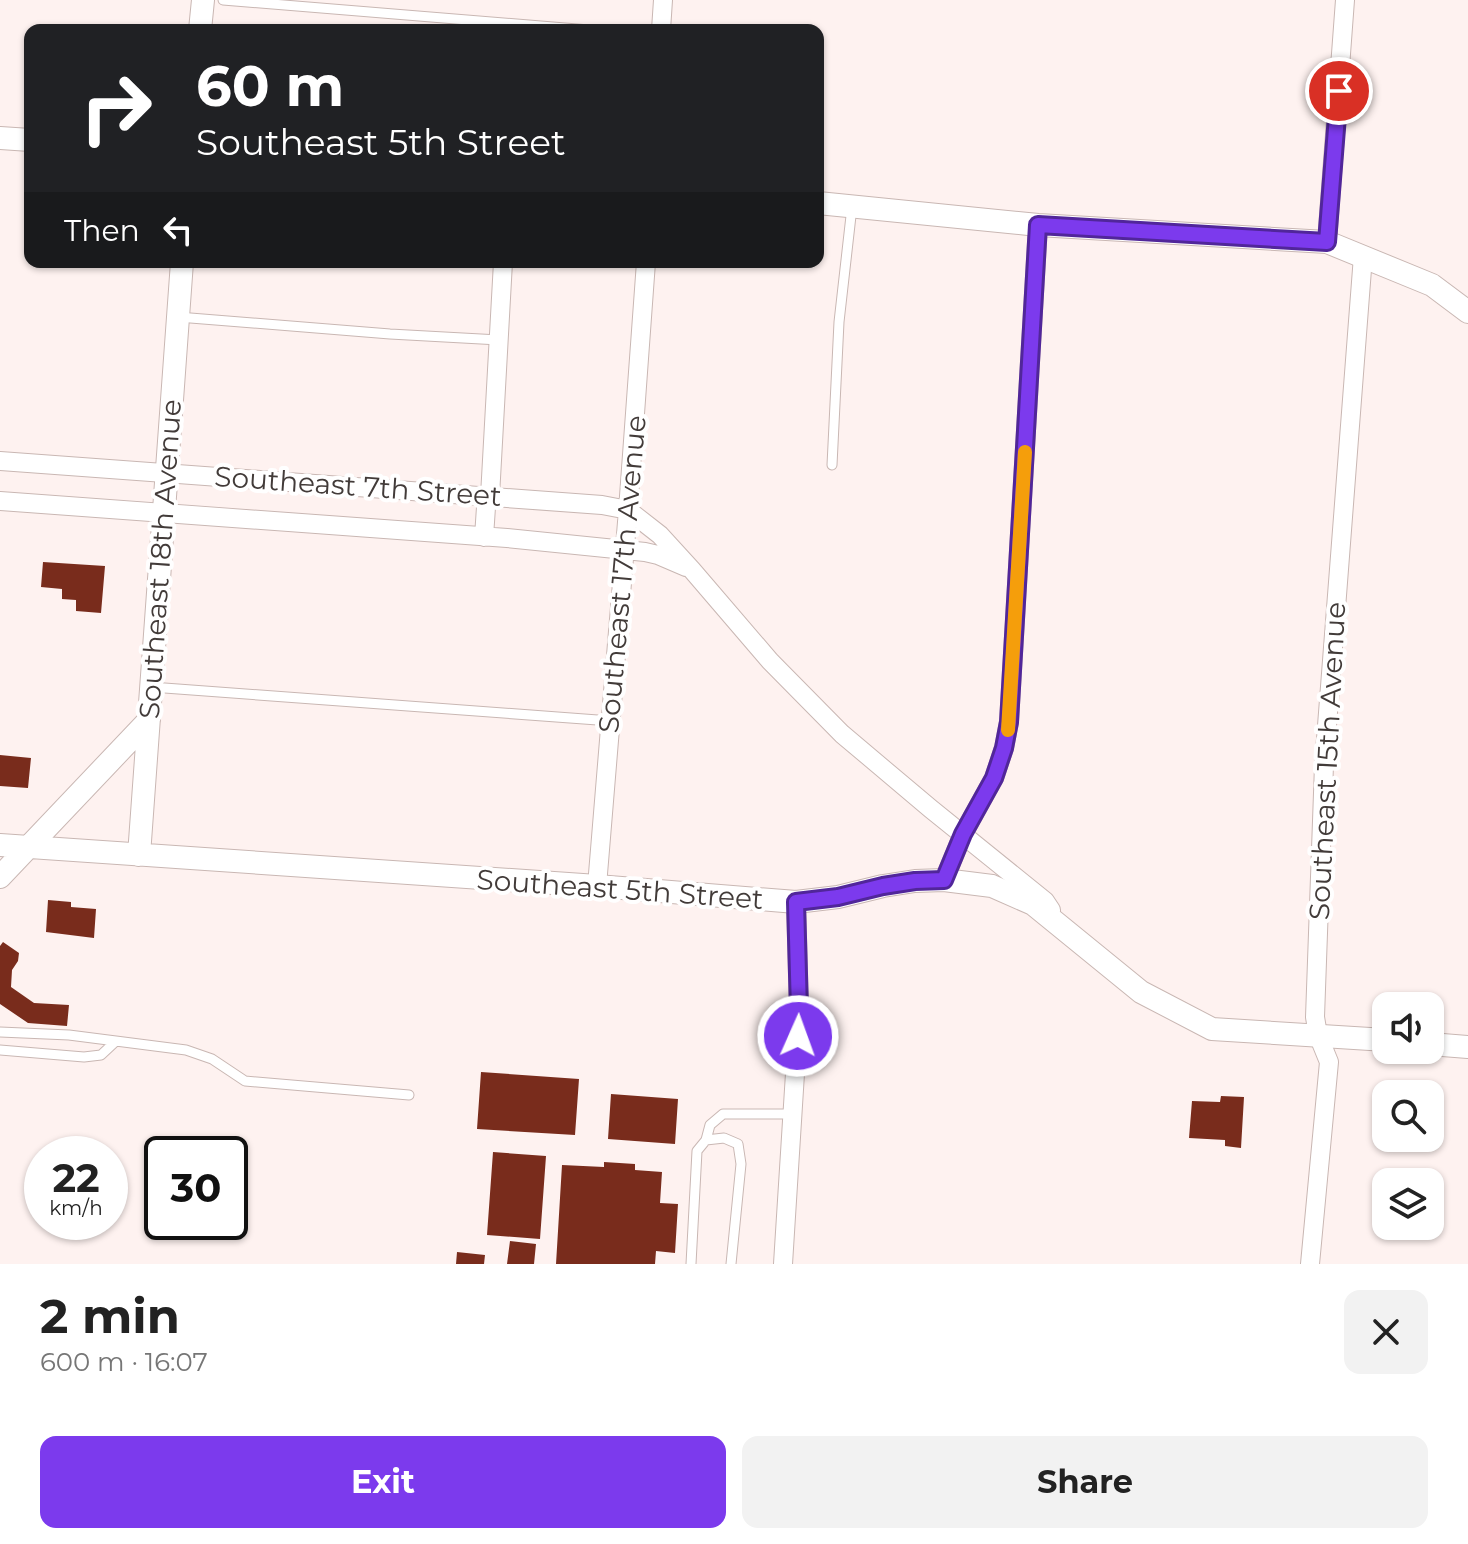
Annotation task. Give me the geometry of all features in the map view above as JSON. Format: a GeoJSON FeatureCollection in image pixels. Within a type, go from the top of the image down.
{"type":"FeatureCollection","features":[{"type":"Feature","properties":{"kind":"street"},"geometry":{"type":"LineString","coordinates":[[201,24],[203,0]]}},
{"type":"Feature","properties":{"kind":"street"},"geometry":{"type":"LineString","coordinates":[[661,24],[663,0]]}},
{"type":"Feature","properties":{"kind":"street"},"geometry":{"type":"LineString","coordinates":[[1327,242],[1345,0]]}},
{"type":"Feature","properties":{"kind":"street"},"geometry":{"type":"LineString","coordinates":[[0,138],[24,140]]}},
{"type":"Feature","properties":{"kind":"street"},"geometry":{"type":"LineString","coordinates":[[824,204],[1038,225],[1327,242],[1432,285],[1468,312]]}},
{"type":"Feature","properties":{"kind":"street"},"geometry":{"type":"LineString","coordinates":[[944,880],[963,834],[994,778],[1009,722],[1038,225]]}},
{"type":"Feature","properties":{"kind":"street","name":"Southeast 15th Avenue"},"geometry":{"type":"LineString","coordinates":[[1310,1264],[1329,1062],[1318,1035],[1315,1017],[1324,765],[1363,256]]}},
{"type":"Feature","properties":{"kind":"street","name":"Southeast 18th Avenue"},"geometry":{"type":"LineString","coordinates":[[139,855],[182,268]]}},
{"type":"Feature","properties":{"kind":"street"},"geometry":{"type":"LineString","coordinates":[[484,537],[490,496],[503,268]]}},
{"type":"Feature","properties":{"kind":"street","name":"Southeast 17th Avenue"},"geometry":{"type":"LineString","coordinates":[[597,886],[646,268]]}},
{"type":"Feature","properties":{"kind":"street","name":"Southeast 7th Street"},"geometry":{"type":"LineString","coordinates":[[0,461],[490,496],[628,510],[660,535],[770,661],[842,734],[1045,901],[1060,926]]}},
{"type":"Feature","properties":{"kind":"street","name":"Southeast 7th Street"},"geometry":{"type":"LineString","coordinates":[[0,501],[624,549],[658,555],[692,570]]}},
{"type":"Feature","properties":{"kind":"street"},"geometry":{"type":"LineString","coordinates":[[0,877],[149,720]]}},
{"type":"Feature","properties":{"kind":"street","name":"Southeast 5th Street"},"geometry":{"type":"LineString","coordinates":[[0,845],[796,902],[838,897],[894,884],[944,880],[992,886],[1033,904],[1141,992],[1212,1029],[1372,1039]]}},
{"type":"Feature","properties":{"kind":"street"},"geometry":{"type":"LineString","coordinates":[[783,1264],[799,1010],[796,902]]}},
{"type":"Feature","properties":{"kind":"street"},"geometry":{"type":"LineString","coordinates":[[1444,1045],[1468,1047]]}},
{"type":"Feature","properties":{"kind":"lane"},"geometry":{"type":"LineString","coordinates":[[223,0],[516,24]]}},
{"type":"Feature","properties":{"kind":"lane"},"geometry":{"type":"LineString","coordinates":[[832,465],[839,322],[852,207]]}},
{"type":"Feature","properties":{"kind":"lane"},"geometry":{"type":"LineString","coordinates":[[178,317],[499,340]]}},
{"type":"Feature","properties":{"kind":"lane"},"geometry":{"type":"LineString","coordinates":[[151,687],[611,721]]}},
{"type":"Feature","properties":{"kind":"lane"},"geometry":{"type":"LineString","coordinates":[[0,1032],[69,1035],[186,1050],[212,1059],[245,1081],[409,1095]]}},
{"type":"Feature","properties":{"kind":"lane"},"geometry":{"type":"LineString","coordinates":[[0,1050],[84,1057],[101,1055],[116,1041]]}},
{"type":"Feature","properties":{"kind":"lane"},"geometry":{"type":"LineString","coordinates":[[691,1264],[697,1151],[706,1140],[710,1125],[723,1114],[793,1114]]}},
{"type":"Feature","properties":{"kind":"lane"},"geometry":{"type":"LineString","coordinates":[[706,1140],[724,1138],[738,1144],[741,1164],[731,1264]]}},
{"type":"Feature","properties":{"kind":"building"},"geometry":{"type":"Polygon","coordinates":[[[43,562],[105,566],[101,613],[76,611],[76,600],[62,599],[62,589],[41,587],[43,562]]]}},
{"type":"Feature","properties":{"kind":"building"},"geometry":{"type":"Polygon","coordinates":[[[0,755],[31,758],[28,788],[0,786],[0,755]]]}},
{"type":"Feature","properties":{"kind":"building"},"geometry":{"type":"Polygon","coordinates":[[[48,900],[71,902],[71,907],[96,909],[94,938],[46,932],[48,900]]]}},
{"type":"Feature","properties":{"kind":"building"},"geometry":{"type":"Polygon","coordinates":[[[3,942],[19,953],[12,970],[11,987],[34,1003],[69,1005],[67,1026],[28,1023],[0,1004],[0,946],[3,942]]]}},
{"type":"Feature","properties":{"kind":"building"},"geometry":{"type":"Polygon","coordinates":[[[481,1072],[579,1079],[575,1135],[477,1129],[481,1072]]]}},
{"type":"Feature","properties":{"kind":"building"},"geometry":{"type":"Polygon","coordinates":[[[611,1094],[678,1099],[675,1144],[608,1139],[611,1094]]]}},
{"type":"Feature","properties":{"kind":"building"},"geometry":{"type":"Polygon","coordinates":[[[1221,1096],[1244,1097],[1241,1148],[1225,1146],[1225,1140],[1189,1138],[1192,1101],[1220,1102],[1221,1096]]]}},
{"type":"Feature","properties":{"kind":"building"},"geometry":{"type":"Polygon","coordinates":[[[493,1152],[546,1156],[540,1239],[487,1235],[493,1152]]]}},
{"type":"Feature","properties":{"kind":"building"},"geometry":{"type":"Polygon","coordinates":[[[604,1162],[635,1164],[635,1170],[662,1172],[660,1203],[678,1204],[675,1253],[656,1251],[655,1264],[556,1264],[562,1165],[604,1167],[604,1162]]]}},
{"type":"Feature","properties":{"kind":"building"},"geometry":{"type":"Polygon","coordinates":[[[510,1241],[536,1244],[534,1264],[507,1264],[510,1241]]]}},
{"type":"Feature","properties":{"kind":"building"},"geometry":{"type":"Polygon","coordinates":[[[457,1252],[485,1255],[484,1264],[456,1264],[457,1252]]]}},
{"type":"Feature","properties":{"kind":"slow traffic"},"geometry":{"type":"LineString","coordinates":[[1008,730],[1025,452]]}},
{"type":"Feature","properties":{"kind":"route"},"geometry":{"type":"LineString","coordinates":[[798,1036],[796,902],[915,881],[944,880],[963,834],[994,778],[1004,748],[1009,722],[1038,225],[1327,242],[1339,91]]}}]}
